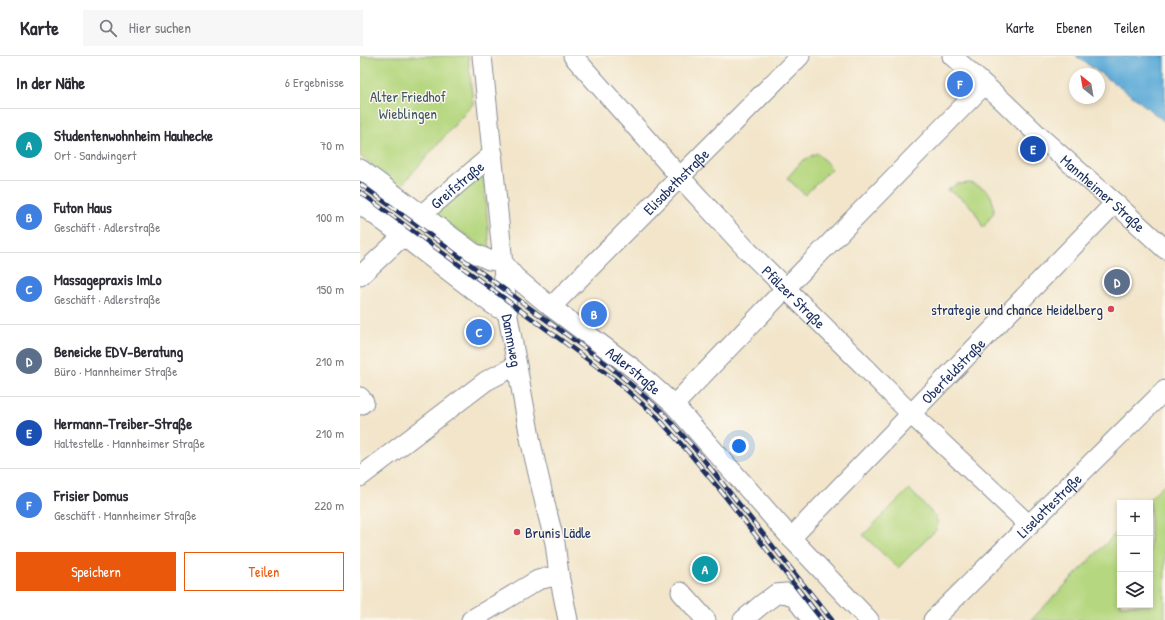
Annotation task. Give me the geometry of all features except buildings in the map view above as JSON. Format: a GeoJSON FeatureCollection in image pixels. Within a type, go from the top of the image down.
{"type":"FeatureCollection","features":[{"type":"Feature","properties":{"kind":"street","name":"Dammweg"},"geometry":{"type":"LineString","coordinates":[[482,56],[493,154],[502,261],[507,291],[506,309],[531,443],[547,512],[556,543],[559,575],[568,620]]}},
{"type":"Feature","properties":{"kind":"street","name":"Elisabethstraße"},"geometry":{"type":"LineString","coordinates":[[551,307],[800,56]]}},
{"type":"Feature","properties":{"kind":"street","name":"Mannheimer Straße"},"geometry":{"type":"LineString","coordinates":[[952,56],[1038,135],[1115,202],[1165,250]]}},
{"type":"Feature","properties":{"kind":"street","name":"Pfälzer Straße"},"geometry":{"type":"LineString","coordinates":[[577,57],[680,177],[736,238],[911,414],[1029,525]]}},
{"type":"Feature","properties":{"kind":"street"},"geometry":{"type":"LineString","coordinates":[[674,405],[984,85]]}},
{"type":"Feature","properties":{"kind":"street","name":"Greifstraße"},"geometry":{"type":"LineString","coordinates":[[421,215],[493,154]]}},
{"type":"Feature","properties":{"kind":"street"},"geometry":{"type":"LineString","coordinates":[[360,169],[472,252],[489,260],[502,261]]}},
{"type":"Feature","properties":{"kind":"street","name":"Oberfeldstraße"},"geometry":{"type":"LineString","coordinates":[[790,538],[1115,202]]}},
{"type":"Feature","properties":{"kind":"street"},"geometry":{"type":"LineString","coordinates":[[360,204],[489,302],[498,308],[506,309]]}},
{"type":"Feature","properties":{"kind":"street"},"geometry":{"type":"LineString","coordinates":[[360,276],[403,236]]}},
{"type":"Feature","properties":{"kind":"street","name":"Adlerstraße"},"geometry":{"type":"LineString","coordinates":[[502,261],[515,277],[551,307],[634,370],[674,405],[790,538],[869,620]]}},
{"type":"Feature","properties":{"kind":"street"},"geometry":{"type":"LineString","coordinates":[[360,477],[486,381],[517,364]]}},
{"type":"Feature","properties":{"kind":"street","name":"Liselottestraße"},"geometry":{"type":"LineString","coordinates":[[933,620],[1165,390]]}},
{"type":"Feature","properties":{"kind":"street"},"geometry":{"type":"LineString","coordinates":[[360,397],[364,402],[360,405]]}},
{"type":"Feature","properties":{"kind":"street"},"geometry":{"type":"LineString","coordinates":[[471,620],[538,580],[559,575]]}},
{"type":"Feature","properties":{"kind":"street"},"geometry":{"type":"LineString","coordinates":[[681,592],[706,620]]}},
{"type":"Feature","properties":{"kind":"street"},"geometry":{"type":"LineString","coordinates":[[743,620],[776,594],[786,593],[794,597],[812,620]]}},
{"type":"Feature","properties":{"kind":"green space","name":"Alter Friedhof Wieblingen"},"geometry":{"type":"Polygon","coordinates":[[[360,56],[468,56],[473,104],[400,187],[360,156],[360,56]]]}},
{"type":"Feature","properties":{"kind":"green space"},"geometry":{"type":"Polygon","coordinates":[[[817,153],[832,168],[805,195],[787,178],[802,161],[817,153]]]}},
{"type":"Feature","properties":{"kind":"green space"},"geometry":{"type":"Polygon","coordinates":[[[483,168],[490,251],[430,212],[483,168]]]}},
{"type":"Feature","properties":{"kind":"green space"},"geometry":{"type":"Polygon","coordinates":[[[971,183],[982,187],[991,196],[994,212],[983,228],[977,215],[969,205],[960,197],[947,190],[957,184],[971,183]]]}},
{"type":"Feature","properties":{"kind":"green space"},"geometry":{"type":"Polygon","coordinates":[[[1165,483],[1165,620],[1031,620],[1117,532],[1117,608],[1153,608],[1153,500],[1148,500],[1165,483]]]}},
{"type":"Feature","properties":{"kind":"green space"},"geometry":{"type":"Polygon","coordinates":[[[909,489],[935,516],[938,523],[936,530],[898,568],[863,535],[909,489]]]}},
{"type":"Feature","properties":{"kind":"water"},"geometry":{"type":"Polygon","coordinates":[[[1076,56],[1165,56],[1165,122],[1105,77],[1105,68],[1093,68],[1076,56]]]}},
{"type":"Feature","properties":{"kind":"railway"},"geometry":{"type":"LineString","coordinates":[[360,184],[608,365],[662,412],[695,449],[832,620]]}},
{"type":"Feature","properties":{"kind":"railway"},"geometry":{"type":"LineString","coordinates":[[360,192],[614,379],[657,417],[720,490],[822,620]]}},
{"type":"Feature","properties":{"kind":"place","name":"Frisier Domus"},"geometry":{"type":"Point","coordinates":[960,84]}},
{"type":"Feature","properties":{"kind":"place","name":"Hermann-Treiber-Straße"},"geometry":{"type":"Point","coordinates":[1033,149]}},
{"type":"Feature","properties":{"kind":"place","name":"Beneicke EDV-Beratung"},"geometry":{"type":"Point","coordinates":[1117,282]}},
{"type":"Feature","properties":{"kind":"place","name":"strategie und chance Heidelberg"},"geometry":{"type":"Point","coordinates":[1111,309]}},
{"type":"Feature","properties":{"kind":"place","name":"Futon Haus"},"geometry":{"type":"Point","coordinates":[594,314]}},
{"type":"Feature","properties":{"kind":"place","name":"Massagepraxis ImLo"},"geometry":{"type":"Point","coordinates":[479,332]}},
{"type":"Feature","properties":{"kind":"place","name":"Brunis Lädle"},"geometry":{"type":"Point","coordinates":[517,532]}},
{"type":"Feature","properties":{"kind":"place","name":"Studentenwohnheim Hauhecke"},"geometry":{"type":"Point","coordinates":[705,569]}}]}
